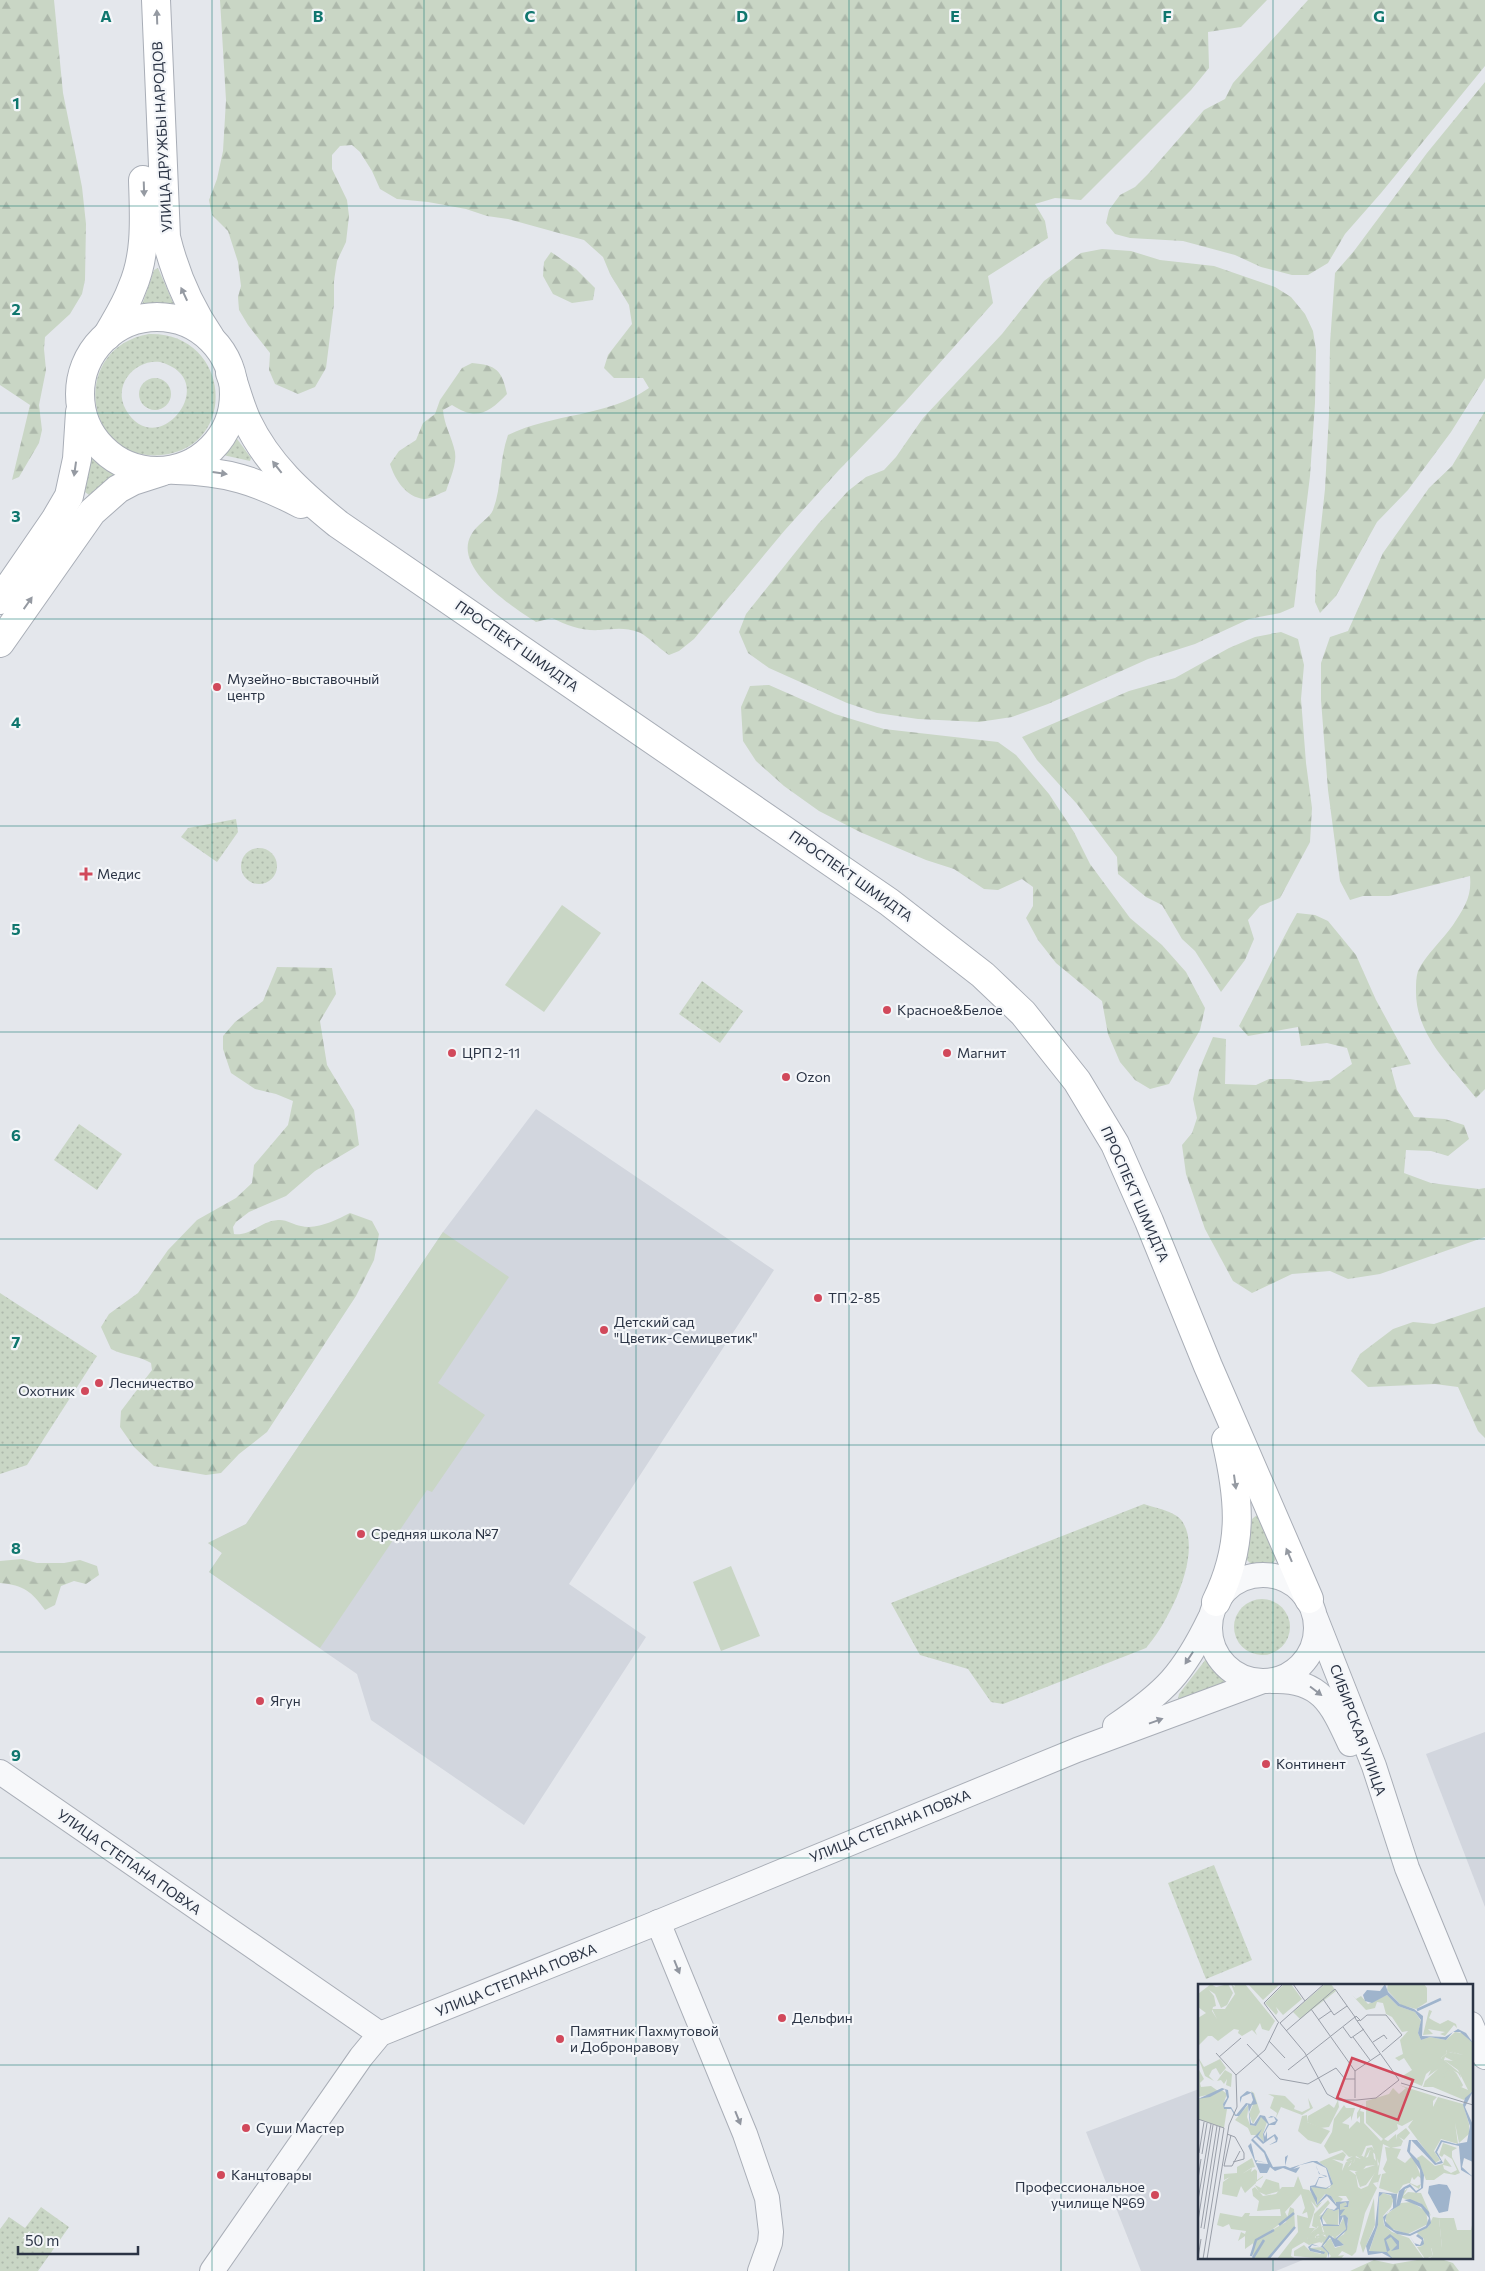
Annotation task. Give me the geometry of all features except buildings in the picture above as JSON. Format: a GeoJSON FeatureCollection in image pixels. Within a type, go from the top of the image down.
{"type":"FeatureCollection","features":[{"type":"Feature","properties":{"kind":"main road","name":"УЛИЦА ДРУЖБЫ НАРОДОВ"},"geometry":{"type":"LineString","coordinates":[[107,336],[133,286],[144,239],[137,0]]}},
{"type":"Feature","properties":{"kind":"main road","name":"УЛИЦА ДРУЖБЫ НАРОДОВ"},"geometry":{"type":"LineString","coordinates":[[156,0],[166,237],[185,297],[225,362]]}},
{"type":"Feature","properties":{"kind":"main road"},"geometry":{"type":"LineString","coordinates":[[0,600],[56,520],[69,496],[77,459],[80,386],[87,362],[96,348],[107,336],[121,326],[137,320],[162,318],[179,321],[194,328],[208,338],[225,362],[233,390],[232,407],[224,431],[214,445],[202,456],[187,465],[139,478],[118,489],[92,512],[0,643]]}},
{"type":"Feature","properties":{"kind":"main road","name":"ПРОСПЕКТ ШМИДТА"},"geometry":{"type":"LineString","coordinates":[[225,362],[247,419],[266,453],[294,488],[338,524],[889,902],[983,975],[1022,1012],[1077,1082],[1115,1144],[1312,1609]]}},
{"type":"Feature","properties":{"kind":"main road"},"geometry":{"type":"LineString","coordinates":[[80,403],[91,435],[108,454],[122,463],[138,469],[167,470]]}},
{"type":"Feature","properties":{"kind":"main road","name":"ПРОСПЕКТ ШМИДТА"},"geometry":{"type":"LineString","coordinates":[[167,470],[208,472],[247,479],[278,492],[338,524]]}},
{"type":"Feature","properties":{"kind":"main road","name":"ПРОСПЕКТ ШМИДТА"},"geometry":{"type":"LineString","coordinates":[[1208,1366],[1234,1475],[1238,1503],[1236,1544],[1226,1584],[1214,1609]]}},
{"type":"Feature","properties":{"kind":"street"},"geometry":{"type":"LineString","coordinates":[[1261,1574],[1275,1576],[1288,1581],[1300,1589],[1312,1609],[1315,1640],[1306,1660],[1290,1674],[1266,1681],[1241,1677],[1229,1669],[1220,1658],[1211,1641],[1210,1628],[1214,1609],[1224,1592],[1235,1583],[1248,1577],[1261,1574]]}},
{"type":"Feature","properties":{"kind":"street","name":"УЛИЦА СТЕПАНА ПОВХА"},"geometry":{"type":"LineString","coordinates":[[1077,1750],[1141,1708],[1166,1688],[1191,1656],[1214,1609]]}},
{"type":"Feature","properties":{"kind":"street","name":"СИБИРСКАЯ УЛИЦА"},"geometry":{"type":"LineString","coordinates":[[1312,1609],[1374,1766],[1397,1842]]}},
{"type":"Feature","properties":{"kind":"street","name":"СИБИРСКАЯ УЛИЦА"},"geometry":{"type":"LineString","coordinates":[[1266,1681],[1286,1680],[1305,1684],[1314,1689],[1330,1705],[1397,1842],[1455,1984]]}},
{"type":"Feature","properties":{"kind":"street","name":"УЛИЦА СТЕПАНА ПОВХА"},"geometry":{"type":"LineString","coordinates":[[0,1772],[380,2034],[1077,1750],[1266,1681]]}},
{"type":"Feature","properties":{"kind":"street"},"geometry":{"type":"LineString","coordinates":[[658,1922],[745,2134],[767,2198],[771,2232],[770,2243],[760,2271]]}},
{"type":"Feature","properties":{"kind":"street"},"geometry":{"type":"LineString","coordinates":[[1472,2026],[1485,2057]]}},
{"type":"Feature","properties":{"kind":"street"},"geometry":{"type":"LineString","coordinates":[[212,2271],[361,2057],[380,2034]]}},
{"type":"Feature","properties":{"kind":"shaded area"},"geometry":{"type":"Polygon","coordinates":[[[536,1109],[774,1270],[569,1584],[646,1637],[524,1825],[371,1720],[357,1674],[209,1572],[222,1553],[208,1543],[246,1524],[443,1232],[536,1109]]]}},
{"type":"Feature","properties":{"kind":"shaded area"},"geometry":{"type":"Polygon","coordinates":[[[1485,1732],[1485,1907],[1426,1754],[1485,1732]]]}},
{"type":"Feature","properties":{"kind":"shaded area","name":"Профессиональное училище №69"},"geometry":{"type":"Polygon","coordinates":[[[1198,2089],[1198,2258],[1308,2258],[1276,2271],[1141,2271],[1086,2132],[1198,2089]]]}},
{"type":"Feature","properties":{"kind":"green space"},"geometry":{"type":"Polygon","coordinates":[[[0,0],[54,0],[63,93],[82,187],[86,224],[85,280],[82,294],[70,314],[45,337],[46,370],[39,405],[42,430],[39,443],[19,477],[12,480],[30,405],[0,385],[0,0]]]}},
{"type":"Feature","properties":{"kind":"green space"},"geometry":{"type":"Polygon","coordinates":[[[220,0],[1267,0],[1241,27],[1208,32],[1209,68],[1191,90],[1081,200],[1055,198],[1035,204],[1045,221],[1048,238],[988,276],[993,303],[905,402],[839,470],[785,530],[694,639],[679,651],[669,655],[641,633],[633,630],[581,629],[552,618],[536,622],[500,597],[477,573],[470,560],[468,548],[471,535],[489,516],[496,501],[503,454],[508,435],[543,422],[598,410],[616,404],[649,388],[643,378],[614,378],[604,368],[608,355],[632,324],[629,305],[610,274],[603,257],[584,240],[466,209],[397,199],[380,189],[372,171],[360,152],[352,145],[340,146],[332,155],[332,169],[347,200],[349,216],[346,242],[337,261],[326,368],[315,387],[298,394],[275,384],[269,370],[270,353],[239,310],[238,297],[241,286],[238,262],[228,231],[212,215],[209,200],[217,179],[223,151],[226,100],[220,0]]]}},
{"type":"Feature","properties":{"kind":"green space"},"geometry":{"type":"Polygon","coordinates":[[[1308,0],[1485,0],[1485,66],[1345,234],[1328,263],[1308,275],[1292,275],[1261,267],[1235,255],[1183,241],[1130,238],[1115,234],[1106,223],[1109,210],[1120,195],[1135,187],[1148,174],[1204,110],[1225,99],[1233,83],[1308,0]]]}},
{"type":"Feature","properties":{"kind":"green space"},"geometry":{"type":"Polygon","coordinates":[[[1485,82],[1485,378],[1451,432],[1408,490],[1377,522],[1336,596],[1320,613],[1315,602],[1316,572],[1325,489],[1330,343],[1335,273],[1354,251],[1427,153],[1485,82]]]}},
{"type":"Feature","properties":{"kind":"green space"},"geometry":{"type":"Polygon","coordinates":[[[1102,249],[1131,251],[1160,260],[1214,266],[1275,287],[1291,297],[1305,314],[1313,331],[1316,350],[1315,403],[1310,476],[1294,607],[1280,613],[1249,619],[1195,644],[1148,659],[1048,704],[1012,717],[979,722],[918,719],[877,713],[847,703],[769,668],[748,653],[739,632],[746,614],[818,524],[848,491],[866,477],[884,470],[896,457],[923,418],[1002,334],[1044,281],[1081,253],[1102,249]]]}},
{"type":"Feature","properties":{"kind":"green space"},"geometry":{"type":"Polygon","coordinates":[[[551,252],[576,269],[595,288],[593,300],[572,303],[553,294],[543,276],[544,262],[551,252]]]}},
{"type":"Feature","properties":{"kind":"green space"},"geometry":{"type":"Polygon","coordinates":[[[158,268],[174,305],[170,308],[145,307],[142,305],[154,270],[158,268]]]}},
{"type":"Feature","properties":{"kind":"green space"},"geometry":{"type":"Polygon","coordinates":[[[149,334],[176,338],[197,351],[210,369],[216,391],[214,413],[204,432],[187,447],[162,455],[136,453],[116,441],[102,424],[96,403],[97,381],[106,360],[123,344],[149,334]],[[151,362],[135,369],[128,376],[124,383],[122,401],[126,410],[139,424],[154,428],[168,423],[179,413],[186,399],[186,384],[178,371],[160,362],[151,362]]]}},
{"type":"Feature","properties":{"kind":"green space"},"geometry":{"type":"Polygon","coordinates":[[[472,363],[487,365],[497,370],[503,379],[507,394],[494,406],[482,413],[468,413],[452,405],[443,410],[455,452],[453,472],[446,491],[427,499],[418,498],[402,487],[390,464],[399,451],[416,440],[423,423],[435,414],[440,400],[462,368],[472,363]]]}},
{"type":"Feature","properties":{"kind":"green space"},"geometry":{"type":"Polygon","coordinates":[[[155,378],[166,383],[171,394],[166,405],[155,410],[144,405],[139,394],[144,383],[155,378]]]}},
{"type":"Feature","properties":{"kind":"green space"},"geometry":{"type":"Polygon","coordinates":[[[1485,411],[1485,1089],[1476,1098],[1446,1062],[1428,1036],[1417,1006],[1416,990],[1417,973],[1421,965],[1449,931],[1464,908],[1470,890],[1470,876],[1389,896],[1363,896],[1350,900],[1340,881],[1328,790],[1321,700],[1321,663],[1330,637],[1348,631],[1383,553],[1429,488],[1452,466],[1485,411]]]}},
{"type":"Feature","properties":{"kind":"green space"},"geometry":{"type":"Polygon","coordinates":[[[235,436],[251,458],[250,461],[223,455],[222,450],[231,437],[235,436]]]}},
{"type":"Feature","properties":{"kind":"green space"},"geometry":{"type":"Polygon","coordinates":[[[91,458],[94,458],[114,474],[89,495],[85,492],[91,458]]]}},
{"type":"Feature","properties":{"kind":"green space"},"geometry":{"type":"Polygon","coordinates":[[[1281,632],[1298,639],[1304,665],[1301,699],[1312,808],[1310,842],[1280,898],[1260,906],[1248,920],[1254,939],[1245,960],[1221,992],[1195,951],[1182,939],[1162,905],[1146,897],[1118,874],[1117,857],[1077,804],[1037,760],[1022,737],[1129,691],[1175,678],[1229,648],[1255,637],[1281,632]]]}},
{"type":"Feature","properties":{"kind":"green space"},"geometry":{"type":"Polygon","coordinates":[[[769,685],[835,714],[884,729],[998,742],[1016,755],[1049,794],[1074,832],[1090,864],[1130,918],[1162,945],[1186,972],[1205,1008],[1200,1030],[1169,1084],[1150,1089],[1135,1080],[1120,1062],[1108,1034],[1102,1001],[1056,963],[1038,940],[1026,918],[1033,906],[1033,887],[1022,879],[998,890],[984,889],[954,869],[926,860],[860,832],[819,811],[784,786],[756,761],[743,741],[741,707],[750,686],[769,685]]]}},
{"type":"Feature","properties":{"kind":"green space"},"geometry":{"type":"Polygon","coordinates":[[[236,819],[238,832],[217,862],[181,837],[188,828],[236,819]]]}},
{"type":"Feature","properties":{"kind":"green space"},"geometry":{"type":"Polygon","coordinates":[[[259,848],[266,849],[272,853],[276,859],[276,873],[272,879],[266,883],[259,884],[252,883],[246,879],[242,873],[241,866],[242,859],[246,853],[252,849],[259,848]]]}},
{"type":"Feature","properties":{"kind":"green space"},"geometry":{"type":"Polygon","coordinates":[[[562,905],[601,933],[544,1012],[505,985],[562,905]]]}},
{"type":"Feature","properties":{"kind":"green space"},"geometry":{"type":"Polygon","coordinates":[[[1297,913],[1315,915],[1328,921],[1356,955],[1376,1000],[1411,1064],[1391,1068],[1397,1090],[1414,1117],[1445,1119],[1464,1125],[1469,1139],[1448,1156],[1431,1151],[1406,1150],[1404,1173],[1431,1183],[1479,1189],[1485,1188],[1485,1237],[1380,1274],[1348,1279],[1330,1271],[1292,1274],[1252,1293],[1233,1281],[1205,1229],[1186,1174],[1182,1145],[1192,1133],[1197,1118],[1193,1099],[1199,1070],[1213,1037],[1226,1039],[1225,1084],[1256,1085],[1269,1079],[1290,1079],[1309,1082],[1330,1080],[1352,1064],[1347,1048],[1327,1043],[1301,1046],[1298,1027],[1248,1036],[1239,1026],[1297,913]]]}},
{"type":"Feature","properties":{"kind":"green space"},"geometry":{"type":"Polygon","coordinates":[[[277,967],[332,968],[336,994],[320,1021],[327,1065],[354,1110],[359,1145],[315,1171],[286,1196],[249,1212],[236,1222],[233,1227],[234,1234],[246,1233],[266,1223],[278,1220],[313,1227],[350,1213],[372,1221],[379,1234],[374,1260],[356,1296],[267,1432],[239,1454],[221,1473],[206,1475],[154,1466],[134,1447],[120,1427],[121,1411],[152,1370],[151,1363],[111,1349],[101,1327],[109,1314],[138,1293],[168,1250],[197,1220],[236,1198],[252,1183],[254,1165],[288,1125],[293,1101],[276,1094],[255,1089],[231,1073],[223,1049],[223,1036],[235,1022],[263,1001],[277,967]]]}},
{"type":"Feature","properties":{"kind":"green space"},"geometry":{"type":"Polygon","coordinates":[[[702,981],[743,1011],[720,1043],[679,1014],[702,981]]]}},
{"type":"Feature","properties":{"kind":"green space"},"geometry":{"type":"Polygon","coordinates":[[[79,1124],[122,1154],[97,1190],[54,1160],[79,1124]]]}},
{"type":"Feature","properties":{"kind":"green space"},"geometry":{"type":"Polygon","coordinates":[[[443,1232],[509,1277],[438,1383],[485,1415],[432,1492],[427,1490],[320,1648],[209,1572],[222,1553],[208,1543],[246,1524],[443,1232]]]}},
{"type":"Feature","properties":{"kind":"green space"},"geometry":{"type":"Polygon","coordinates":[[[0,1293],[97,1356],[27,1465],[0,1474],[0,1293]]]}},
{"type":"Feature","properties":{"kind":"green space"},"geometry":{"type":"Polygon","coordinates":[[[1485,1307],[1485,1438],[1478,1431],[1458,1387],[1435,1384],[1368,1387],[1351,1371],[1360,1354],[1393,1329],[1413,1322],[1434,1324],[1485,1307]]]}},
{"type":"Feature","properties":{"kind":"green space"},"geometry":{"type":"Polygon","coordinates":[[[1144,1504],[1175,1515],[1182,1521],[1188,1535],[1189,1551],[1186,1569],[1173,1605],[1155,1637],[1146,1648],[1003,1704],[991,1702],[968,1669],[920,1655],[891,1603],[1144,1504]]]}},
{"type":"Feature","properties":{"kind":"green space"},"geometry":{"type":"Polygon","coordinates":[[[1257,1515],[1260,1518],[1276,1559],[1273,1563],[1250,1563],[1247,1560],[1252,1519],[1257,1515]]]}},
{"type":"Feature","properties":{"kind":"green space"},"geometry":{"type":"Polygon","coordinates":[[[22,1559],[37,1563],[64,1563],[80,1560],[97,1566],[99,1575],[86,1584],[74,1581],[61,1586],[55,1605],[45,1610],[27,1590],[0,1583],[0,1561],[22,1559]]]}},
{"type":"Feature","properties":{"kind":"green space"},"geometry":{"type":"Polygon","coordinates":[[[731,1566],[760,1636],[721,1651],[693,1582],[731,1566]]]}},
{"type":"Feature","properties":{"kind":"green space"},"geometry":{"type":"Polygon","coordinates":[[[1262,1599],[1273,1601],[1282,1607],[1288,1616],[1290,1627],[1288,1638],[1282,1647],[1273,1653],[1262,1655],[1251,1653],[1242,1647],[1236,1638],[1234,1627],[1236,1616],[1242,1607],[1251,1601],[1262,1599]]]}},
{"type":"Feature","properties":{"kind":"green space"},"geometry":{"type":"Polygon","coordinates":[[[1206,1659],[1224,1678],[1225,1683],[1178,1699],[1179,1694],[1206,1659]]]}},
{"type":"Feature","properties":{"kind":"green space"},"geometry":{"type":"Polygon","coordinates":[[[1214,1865],[1252,1960],[1206,1979],[1168,1883],[1214,1865]]]}},
{"type":"Feature","properties":{"kind":"green space"},"geometry":{"type":"Polygon","coordinates":[[[41,2207],[69,2227],[38,2271],[0,2271],[0,2229],[9,2217],[25,2228],[41,2207]]]}},
{"type":"Feature","properties":{"kind":"green space"},"geometry":{"type":"Polygon","coordinates":[[[1438,2258],[1453,2263],[1459,2271],[1350,2271],[1374,2260],[1393,2264],[1438,2258]]]}},
{"type":"Feature","properties":{"kind":"place","name":"Музейно-выставочный центр"},"geometry":{"type":"Point","coordinates":[217,687]}},
{"type":"Feature","properties":{"kind":"place","name":"Медис"},"geometry":{"type":"Point","coordinates":[86,874]}},
{"type":"Feature","properties":{"kind":"place","name":"Красное&Белое"},"geometry":{"type":"Point","coordinates":[887,1010]}},
{"type":"Feature","properties":{"kind":"place","name":"ЦРП 2-11"},"geometry":{"type":"Point","coordinates":[452,1053]}},
{"type":"Feature","properties":{"kind":"place","name":"Магнит"},"geometry":{"type":"Point","coordinates":[947,1053]}},
{"type":"Feature","properties":{"kind":"place","name":"Ozon"},"geometry":{"type":"Point","coordinates":[786,1077]}},
{"type":"Feature","properties":{"kind":"place","name":"ТП 2-85"},"geometry":{"type":"Point","coordinates":[818,1298]}},
{"type":"Feature","properties":{"kind":"place","name":"Детский сад \"Цветик-Семицветик\""},"geometry":{"type":"Point","coordinates":[604,1330]}},
{"type":"Feature","properties":{"kind":"place","name":"Лесничество"},"geometry":{"type":"Point","coordinates":[99,1383]}},
{"type":"Feature","properties":{"kind":"place","name":"Охотник"},"geometry":{"type":"Point","coordinates":[85,1391]}},
{"type":"Feature","properties":{"kind":"place","name":"Средняя школа №7"},"geometry":{"type":"Point","coordinates":[361,1534]}},
{"type":"Feature","properties":{"kind":"place","name":"Ягун"},"geometry":{"type":"Point","coordinates":[260,1701]}},
{"type":"Feature","properties":{"kind":"place","name":"Континент"},"geometry":{"type":"Point","coordinates":[1266,1764]}},
{"type":"Feature","properties":{"kind":"place","name":"Дельфин"},"geometry":{"type":"Point","coordinates":[782,2018]}},
{"type":"Feature","properties":{"kind":"place","name":"Памятник Пахмутовой и Добронравову"},"geometry":{"type":"Point","coordinates":[560,2039]}},
{"type":"Feature","properties":{"kind":"place","name":"Суши Мастер"},"geometry":{"type":"Point","coordinates":[246,2128]}},
{"type":"Feature","properties":{"kind":"place","name":"Канцтовары"},"geometry":{"type":"Point","coordinates":[221,2175]}},
{"type":"Feature","properties":{"kind":"place","name":"Профессиональное училище №69"},"geometry":{"type":"Point","coordinates":[1155,2195]}}]}
